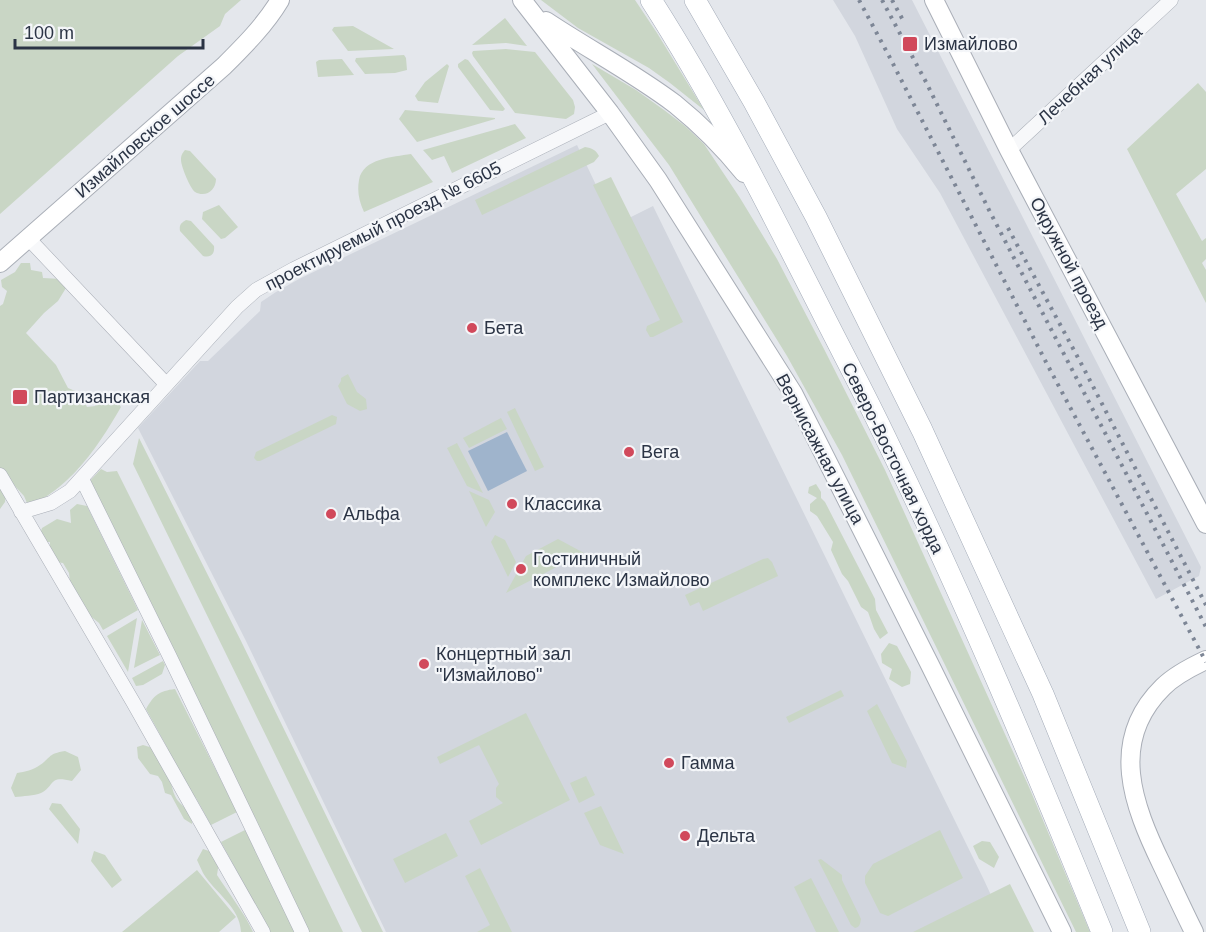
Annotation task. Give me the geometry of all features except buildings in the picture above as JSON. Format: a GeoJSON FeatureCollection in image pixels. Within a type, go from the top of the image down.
{"type":"FeatureCollection","features":[{"type":"Feature","properties":{"kind":"main road","name":"Северо-Восточная хорда"},"geometry":{"type":"LineString","coordinates":[[651,0],[724,122],[890,446],[1015,723],[1102,932]]}},
{"type":"Feature","properties":{"kind":"main road","name":"Северо-Восточная хорда"},"geometry":{"type":"LineString","coordinates":[[695,0],[816,217],[917,419],[1042,694],[1140,932]]}},
{"type":"Feature","properties":{"kind":"main road"},"geometry":{"type":"LineString","coordinates":[[1091,812],[1153,932]]}},
{"type":"Feature","properties":{"kind":"street","name":"Измайловское шоссе"},"geometry":{"type":"LineString","coordinates":[[0,263],[224,66],[269,18],[280,0]]}},
{"type":"Feature","properties":{"kind":"street","name":"Окружной проезд"},"geometry":{"type":"LineString","coordinates":[[934,0],[1009,150],[1206,524]]}},
{"type":"Feature","properties":{"kind":"street","name":"Лечебная улица"},"geometry":{"type":"LineString","coordinates":[[1009,150],[1171,0]]}},
{"type":"Feature","properties":{"kind":"street"},"geometry":{"type":"LineString","coordinates":[[527,6],[577,42],[674,104],[705,130],[764,197]]}},
{"type":"Feature","properties":{"kind":"street","name":"Вернисажная улица"},"geometry":{"type":"LineString","coordinates":[[527,6],[610,113],[658,180],[793,393],[1062,932]]}},
{"type":"Feature","properties":{"kind":"street","name":"проектируемый проезд № 6605"},"geometry":{"type":"LineString","coordinates":[[21,512],[51,503],[82,479],[166,384],[237,307],[256,290],[610,113]]}},
{"type":"Feature","properties":{"kind":"street"},"geometry":{"type":"LineString","coordinates":[[28,238],[166,384]]}},
{"type":"Feature","properties":{"kind":"street"},"geometry":{"type":"LineString","coordinates":[[0,476],[133,702],[262,932]]}},
{"type":"Feature","properties":{"kind":"street"},"geometry":{"type":"LineString","coordinates":[[82,479],[302,932]]}},
{"type":"Feature","properties":{"kind":"street"},"geometry":{"type":"LineString","coordinates":[[1194,932],[1147,835],[1136,804],[1130,753],[1140,718],[1163,687],[1177,676],[1206,660]]}},
{"type":"Feature","properties":{"kind":"shaded area"},"geometry":{"type":"Polygon","coordinates":[[[833,0],[912,0],[1201,567],[1199,576],[1156,599],[940,193],[897,129],[855,36],[833,0]]]}},
{"type":"Feature","properties":{"kind":"shaded area","name":"Гостиничный комплекс Измайлово"},"geometry":{"type":"Polygon","coordinates":[[[577,145],[615,225],[653,206],[1008,932],[386,932],[245,639],[138,428],[200,361],[208,361],[260,311],[261,302],[276,292],[577,145]]]}},
{"type":"Feature","properties":{"kind":"green space"},"geometry":{"type":"Polygon","coordinates":[[[0,0],[241,0],[225,14],[220,26],[178,56],[0,214],[0,0]]]}},
{"type":"Feature","properties":{"kind":"green space"},"geometry":{"type":"Polygon","coordinates":[[[541,0],[635,0],[704,110],[649,68],[578,28],[541,0]]]}},
{"type":"Feature","properties":{"kind":"green space"},"geometry":{"type":"Polygon","coordinates":[[[505,18],[527,46],[506,43],[472,45],[505,18]]]}},
{"type":"Feature","properties":{"kind":"green space"},"geometry":{"type":"Polygon","coordinates":[[[353,26],[394,49],[348,51],[332,30],[334,27],[353,26]]]}},
{"type":"Feature","properties":{"kind":"green space"},"geometry":{"type":"Polygon","coordinates":[[[506,49],[535,52],[573,100],[574,114],[566,119],[515,113],[472,53],[473,51],[506,49]]]}},
{"type":"Feature","properties":{"kind":"green space"},"geometry":{"type":"Polygon","coordinates":[[[404,55],[407,70],[395,73],[365,74],[355,61],[356,58],[404,55]]]}},
{"type":"Feature","properties":{"kind":"green space"},"geometry":{"type":"Polygon","coordinates":[[[342,59],[354,75],[318,77],[316,62],[342,59]]]}},
{"type":"Feature","properties":{"kind":"green space"},"geometry":{"type":"Polygon","coordinates":[[[465,59],[505,109],[503,111],[490,110],[458,67],[458,64],[465,59]]]}},
{"type":"Feature","properties":{"kind":"green space"},"geometry":{"type":"Polygon","coordinates":[[[447,64],[449,66],[438,103],[418,101],[415,96],[425,82],[447,64]]]}},
{"type":"Feature","properties":{"kind":"green space"},"geometry":{"type":"Polygon","coordinates":[[[592,64],[664,110],[704,144],[777,259],[885,470],[1029,787],[1090,932],[1076,932],[842,455],[787,356],[669,165],[592,64]]]}},
{"type":"Feature","properties":{"kind":"green space"},"geometry":{"type":"Polygon","coordinates":[[[1198,83],[1206,92],[1206,169],[1176,194],[1202,241],[1206,238],[1206,259],[1202,263],[1206,270],[1206,303],[1127,149],[1198,83]]]}},
{"type":"Feature","properties":{"kind":"green space"},"geometry":{"type":"Polygon","coordinates":[[[405,110],[495,119],[417,142],[399,119],[405,110]]]}},
{"type":"Feature","properties":{"kind":"green space"},"geometry":{"type":"Polygon","coordinates":[[[515,124],[526,138],[452,173],[444,156],[432,160],[423,150],[515,124]]]}},
{"type":"Feature","properties":{"kind":"green space"},"geometry":{"type":"Polygon","coordinates":[[[585,147],[598,154],[594,162],[482,215],[475,200],[585,147]]]}},
{"type":"Feature","properties":{"kind":"green space"},"geometry":{"type":"Polygon","coordinates":[[[185,150],[190,151],[216,179],[210,192],[199,194],[191,186],[181,163],[181,156],[185,150]]]}},
{"type":"Feature","properties":{"kind":"green space"},"geometry":{"type":"Polygon","coordinates":[[[411,154],[433,182],[364,212],[358,192],[359,180],[366,167],[380,160],[411,154]]]}},
{"type":"Feature","properties":{"kind":"green space"},"geometry":{"type":"Polygon","coordinates":[[[611,177],[683,322],[653,337],[650,337],[646,330],[647,326],[660,320],[593,185],[611,177]]]}},
{"type":"Feature","properties":{"kind":"green space"},"geometry":{"type":"Polygon","coordinates":[[[219,205],[238,227],[221,239],[202,219],[203,212],[219,205]]]}},
{"type":"Feature","properties":{"kind":"green space"},"geometry":{"type":"Polygon","coordinates":[[[186,220],[191,221],[214,246],[212,255],[203,256],[180,231],[181,224],[186,220]]]}},
{"type":"Feature","properties":{"kind":"green space"},"geometry":{"type":"Polygon","coordinates":[[[21,263],[30,263],[31,270],[42,272],[43,278],[62,279],[66,288],[58,301],[26,333],[56,365],[68,388],[80,393],[87,407],[95,406],[102,399],[114,398],[121,407],[89,456],[61,486],[39,501],[27,503],[13,484],[6,493],[5,502],[0,509],[0,306],[3,304],[7,291],[2,287],[1,280],[15,272],[21,263]]]}},
{"type":"Feature","properties":{"kind":"green space"},"geometry":{"type":"Polygon","coordinates":[[[348,374],[357,392],[366,399],[367,409],[360,411],[347,404],[338,386],[341,378],[348,374]]]}},
{"type":"Feature","properties":{"kind":"green space"},"geometry":{"type":"Polygon","coordinates":[[[515,408],[544,467],[535,471],[507,412],[515,408]]]}},
{"type":"Feature","properties":{"kind":"green space"},"geometry":{"type":"Polygon","coordinates":[[[332,415],[337,417],[336,424],[260,461],[254,458],[256,452],[332,415]]]}},
{"type":"Feature","properties":{"kind":"green space"},"geometry":{"type":"Polygon","coordinates":[[[501,418],[507,429],[469,448],[463,438],[501,418]]]}},
{"type":"Feature","properties":{"kind":"green space"},"geometry":{"type":"Polygon","coordinates":[[[139,438],[383,932],[362,932],[133,464],[139,438]]]}},
{"type":"Feature","properties":{"kind":"green space"},"geometry":{"type":"Polygon","coordinates":[[[457,443],[483,493],[467,486],[447,448],[457,443]]]}},
{"type":"Feature","properties":{"kind":"green space"},"geometry":{"type":"Polygon","coordinates":[[[101,469],[107,472],[117,471],[343,932],[302,932],[85,486],[101,469]]]}},
{"type":"Feature","properties":{"kind":"green space"},"geometry":{"type":"Polygon","coordinates":[[[816,484],[821,492],[821,498],[875,599],[876,610],[888,633],[880,639],[868,612],[861,607],[842,574],[831,550],[833,542],[817,516],[810,511],[810,504],[817,498],[808,493],[809,487],[816,484]]]}},
{"type":"Feature","properties":{"kind":"green space"},"geometry":{"type":"Polygon","coordinates":[[[469,491],[489,500],[495,512],[486,527],[469,491]]]}},
{"type":"Feature","properties":{"kind":"green space"},"geometry":{"type":"Polygon","coordinates":[[[77,504],[87,506],[138,610],[103,630],[99,623],[89,615],[70,582],[69,573],[63,563],[56,562],[50,542],[44,542],[40,534],[42,528],[57,519],[71,523],[70,510],[77,504]]]}},
{"type":"Feature","properties":{"kind":"green space"},"geometry":{"type":"Polygon","coordinates":[[[495,535],[505,540],[516,562],[508,577],[491,542],[495,535]]]}},
{"type":"Feature","properties":{"kind":"green space"},"geometry":{"type":"Polygon","coordinates":[[[558,539],[584,553],[506,593],[526,556],[558,539]]]}},
{"type":"Feature","properties":{"kind":"green space"},"geometry":{"type":"Polygon","coordinates":[[[768,558],[778,576],[703,611],[699,602],[690,606],[685,595],[768,558]]]}},
{"type":"Feature","properties":{"kind":"green space"},"geometry":{"type":"Polygon","coordinates":[[[137,618],[128,672],[107,636],[137,618]]]}},
{"type":"Feature","properties":{"kind":"green space"},"geometry":{"type":"Polygon","coordinates":[[[142,620],[160,655],[134,668],[142,620]]]}},
{"type":"Feature","properties":{"kind":"green space"},"geometry":{"type":"Polygon","coordinates":[[[889,643],[897,646],[911,672],[910,684],[902,687],[889,679],[892,669],[882,663],[881,654],[889,643]]]}},
{"type":"Feature","properties":{"kind":"green space"},"geometry":{"type":"Polygon","coordinates":[[[163,661],[165,665],[162,674],[143,685],[136,686],[132,678],[163,661]]]}},
{"type":"Feature","properties":{"kind":"green space"},"geometry":{"type":"Polygon","coordinates":[[[175,689],[237,812],[211,825],[196,798],[170,779],[176,798],[190,813],[192,824],[184,819],[171,795],[165,793],[158,776],[150,774],[138,758],[137,747],[143,745],[166,752],[168,749],[146,709],[157,695],[175,689]]]}},
{"type":"Feature","properties":{"kind":"green space"},"geometry":{"type":"Polygon","coordinates":[[[841,690],[844,696],[789,723],[786,717],[841,690]]]}},
{"type":"Feature","properties":{"kind":"green space"},"geometry":{"type":"Polygon","coordinates":[[[877,704],[907,761],[906,768],[892,763],[867,711],[877,704]]]}},
{"type":"Feature","properties":{"kind":"green space"},"geometry":{"type":"Polygon","coordinates":[[[526,713],[570,800],[481,845],[469,821],[503,803],[496,797],[496,788],[499,784],[479,745],[440,764],[437,757],[526,713]]]}},
{"type":"Feature","properties":{"kind":"green space"},"geometry":{"type":"Polygon","coordinates":[[[65,751],[78,757],[81,770],[72,781],[59,779],[41,793],[15,797],[11,788],[17,773],[35,768],[52,755],[65,751]]]}},
{"type":"Feature","properties":{"kind":"green space"},"geometry":{"type":"Polygon","coordinates":[[[586,776],[595,795],[579,803],[570,783],[586,776]]]}},
{"type":"Feature","properties":{"kind":"green space"},"geometry":{"type":"Polygon","coordinates":[[[52,803],[61,804],[80,829],[78,844],[49,809],[52,803]]]}},
{"type":"Feature","properties":{"kind":"green space"},"geometry":{"type":"Polygon","coordinates":[[[601,806],[624,854],[600,845],[584,813],[601,806]]]}},
{"type":"Feature","properties":{"kind":"green space"},"geometry":{"type":"Polygon","coordinates":[[[245,830],[296,932],[270,932],[221,842],[245,830]]]}},
{"type":"Feature","properties":{"kind":"green space"},"geometry":{"type":"Polygon","coordinates":[[[940,830],[963,878],[888,916],[880,913],[865,883],[865,876],[873,864],[940,830]]]}},
{"type":"Feature","properties":{"kind":"green space"},"geometry":{"type":"Polygon","coordinates":[[[446,833],[458,856],[405,883],[393,859],[446,833]]]}},
{"type":"Feature","properties":{"kind":"green space"},"geometry":{"type":"Polygon","coordinates":[[[982,841],[990,842],[999,857],[994,868],[979,859],[973,846],[982,841]]]}},
{"type":"Feature","properties":{"kind":"green space"},"geometry":{"type":"Polygon","coordinates":[[[203,849],[212,852],[219,862],[217,875],[253,932],[241,932],[240,923],[232,908],[203,873],[197,860],[203,849]]]}},
{"type":"Feature","properties":{"kind":"green space"},"geometry":{"type":"Polygon","coordinates":[[[94,851],[105,855],[122,880],[112,888],[91,861],[94,851]]]}},
{"type":"Feature","properties":{"kind":"green space"},"geometry":{"type":"Polygon","coordinates":[[[821,859],[842,875],[842,880],[861,919],[858,927],[851,925],[818,860],[821,859]]]}},
{"type":"Feature","properties":{"kind":"green space"},"geometry":{"type":"Polygon","coordinates":[[[480,868],[512,932],[477,932],[490,925],[465,876],[480,868]]]}},
{"type":"Feature","properties":{"kind":"green space"},"geometry":{"type":"Polygon","coordinates":[[[197,870],[236,917],[219,932],[122,932],[197,870]]]}},
{"type":"Feature","properties":{"kind":"green space"},"geometry":{"type":"Polygon","coordinates":[[[811,878],[839,932],[816,932],[794,887],[811,878]]]}},
{"type":"Feature","properties":{"kind":"green space"},"geometry":{"type":"Polygon","coordinates":[[[1010,884],[1034,932],[913,932],[1010,884]]]}},
{"type":"Feature","properties":{"kind":"water"},"geometry":{"type":"Polygon","coordinates":[[[507,432],[527,471],[488,491],[468,451],[507,432]]]}},
{"type":"Feature","properties":{"kind":"railway"},"geometry":{"type":"LineString","coordinates":[[859,0],[1047,364],[1206,662]]}},
{"type":"Feature","properties":{"kind":"railway"},"geometry":{"type":"LineString","coordinates":[[882,0],[1206,627]]}},
{"type":"Feature","properties":{"kind":"railway"},"geometry":{"type":"LineString","coordinates":[[892,0],[904,22]]}},
{"type":"Feature","properties":{"kind":"railway"},"geometry":{"type":"LineString","coordinates":[[1008,228],[1206,605]]}},
{"type":"Feature","properties":{"kind":"place","name":"Измайлово"},"geometry":{"type":"Point","coordinates":[910,44]}},
{"type":"Feature","properties":{"kind":"place","name":"Бета"},"geometry":{"type":"Point","coordinates":[472,328]}},
{"type":"Feature","properties":{"kind":"place","name":"Партизанская"},"geometry":{"type":"Point","coordinates":[20,397]}},
{"type":"Feature","properties":{"kind":"place","name":"Вега"},"geometry":{"type":"Point","coordinates":[629,452]}},
{"type":"Feature","properties":{"kind":"place","name":"Классика"},"geometry":{"type":"Point","coordinates":[512,504]}},
{"type":"Feature","properties":{"kind":"place","name":"Альфа"},"geometry":{"type":"Point","coordinates":[331,514]}},
{"type":"Feature","properties":{"kind":"place","name":"Гостиничный комплекс Измайлово"},"geometry":{"type":"Point","coordinates":[521,569]}},
{"type":"Feature","properties":{"kind":"place","name":"Концертный зал \"Измайлово\""},"geometry":{"type":"Point","coordinates":[424,664]}},
{"type":"Feature","properties":{"kind":"place","name":"Гамма"},"geometry":{"type":"Point","coordinates":[669,763]}},
{"type":"Feature","properties":{"kind":"place","name":"Дельта"},"geometry":{"type":"Point","coordinates":[685,836]}}]}
